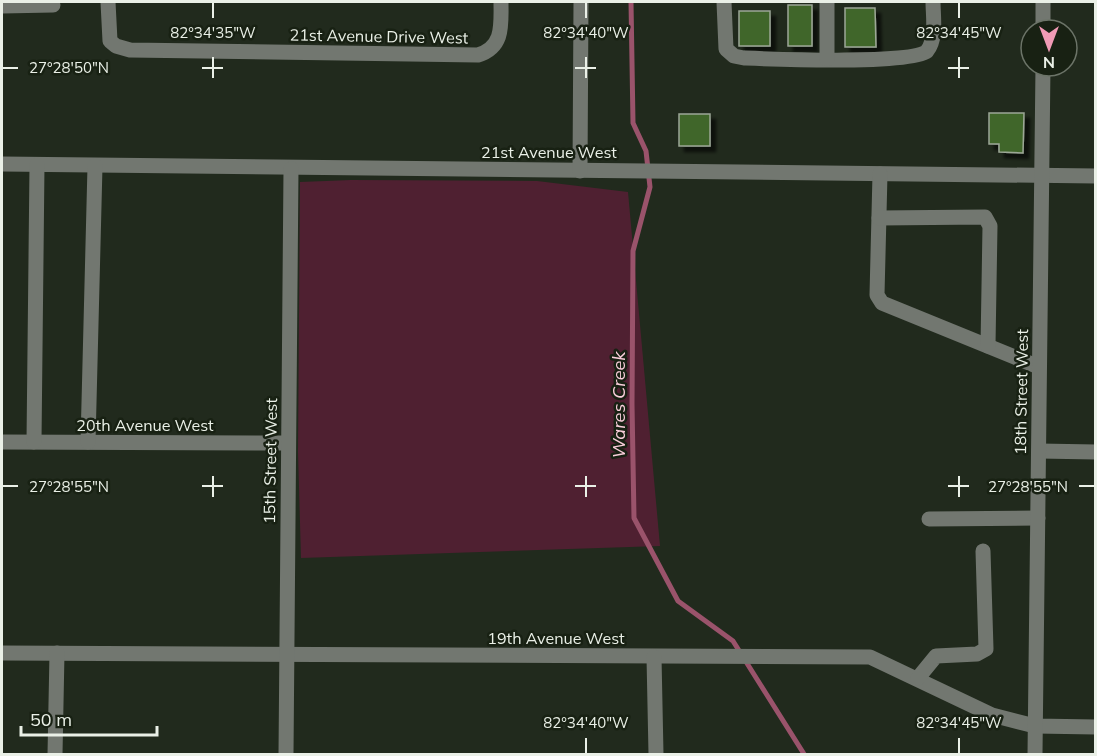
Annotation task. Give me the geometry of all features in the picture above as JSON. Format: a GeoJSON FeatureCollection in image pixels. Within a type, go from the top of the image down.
{"type":"FeatureCollection","features":[{"type":"Feature","properties":{"kind":"street","name":"21st Avenue Drive West"},"geometry":{"type":"LineString","coordinates":[[108,2],[110,41],[116,46],[141,50],[478,56],[496,46],[499,38],[501,2]]}},
{"type":"Feature","properties":{"kind":"street"},"geometry":{"type":"LineString","coordinates":[[580,171],[581,2]]}},
{"type":"Feature","properties":{"kind":"street"},"geometry":{"type":"LineString","coordinates":[[724,2],[726,48],[734,56],[827,59],[907,59],[928,51],[933,37],[933,2]]}},
{"type":"Feature","properties":{"kind":"street"},"geometry":{"type":"LineString","coordinates":[[827,2],[827,59]]}},
{"type":"Feature","properties":{"kind":"street"},"geometry":{"type":"LineString","coordinates":[[1043,2],[1043,18]]}},
{"type":"Feature","properties":{"kind":"street"},"geometry":{"type":"LineString","coordinates":[[2,6],[53,5]]}},
{"type":"Feature","properties":{"kind":"street","name":"18th Street West"},"geometry":{"type":"LineString","coordinates":[[1035,754],[1043,78]]}},
{"type":"Feature","properties":{"kind":"street","name":"21st Avenue West"},"geometry":{"type":"LineString","coordinates":[[2,164],[291,169],[1095,176]]}},
{"type":"Feature","properties":{"kind":"street"},"geometry":{"type":"LineString","coordinates":[[34,442],[37,165]]}},
{"type":"Feature","properties":{"kind":"street"},"geometry":{"type":"LineString","coordinates":[[88,442],[95,166]]}},
{"type":"Feature","properties":{"kind":"street","name":"15th Street West"},"geometry":{"type":"LineString","coordinates":[[286,754],[285,655],[291,169]]}},
{"type":"Feature","properties":{"kind":"street"},"geometry":{"type":"LineString","coordinates":[[880,174],[877,295],[882,303],[1040,367]]}},
{"type":"Feature","properties":{"kind":"street"},"geometry":{"type":"LineString","coordinates":[[879,218],[985,217],[990,226],[988,346]]}},
{"type":"Feature","properties":{"kind":"street","name":"20th Avenue West"},"geometry":{"type":"LineString","coordinates":[[2,442],[288,444]]}},
{"type":"Feature","properties":{"kind":"street"},"geometry":{"type":"LineString","coordinates":[[1039,451],[1095,452]]}},
{"type":"Feature","properties":{"kind":"street"},"geometry":{"type":"LineString","coordinates":[[929,519],[1038,518]]}},
{"type":"Feature","properties":{"kind":"street"},"geometry":{"type":"LineString","coordinates":[[918,678],[936,656],[977,654],[986,649],[983,551]]}},
{"type":"Feature","properties":{"kind":"street","name":"19th Avenue West"},"geometry":{"type":"LineString","coordinates":[[2,653],[870,657],[992,715],[1035,726],[1095,727]]}},
{"type":"Feature","properties":{"kind":"street"},"geometry":{"type":"LineString","coordinates":[[55,754],[57,653]]}},
{"type":"Feature","properties":{"kind":"street"},"geometry":{"type":"LineString","coordinates":[[654,657],[656,754]]}},
{"type":"Feature","properties":{"kind":"shaded area"},"geometry":{"type":"Polygon","coordinates":[[[537,181],[628,192],[660,546],[301,558],[298,452],[300,182],[537,181]]]}},
{"type":"Feature","properties":{"kind":"building"},"geometry":{"type":"Polygon","coordinates":[[[788,5],[812,5],[812,46],[788,46],[788,5]]]}},
{"type":"Feature","properties":{"kind":"building"},"geometry":{"type":"Polygon","coordinates":[[[845,8],[875,8],[876,47],[845,47],[845,8]]]}},
{"type":"Feature","properties":{"kind":"building"},"geometry":{"type":"Polygon","coordinates":[[[739,11],[770,11],[770,46],[739,46],[739,11]]]}},
{"type":"Feature","properties":{"kind":"building"},"geometry":{"type":"Polygon","coordinates":[[[989,113],[1024,113],[1023,153],[999,152],[999,144],[989,144],[989,113]]]}},
{"type":"Feature","properties":{"kind":"building"},"geometry":{"type":"Polygon","coordinates":[[[679,114],[710,114],[710,146],[679,146],[679,114]]]}},
{"type":"Feature","properties":{"kind":"waterway","name":"Wares Creek"},"geometry":{"type":"LineString","coordinates":[[631,2],[633,123],[646,151],[650,187],[633,251],[634,518],[678,601],[733,641],[804,754]]}}]}
